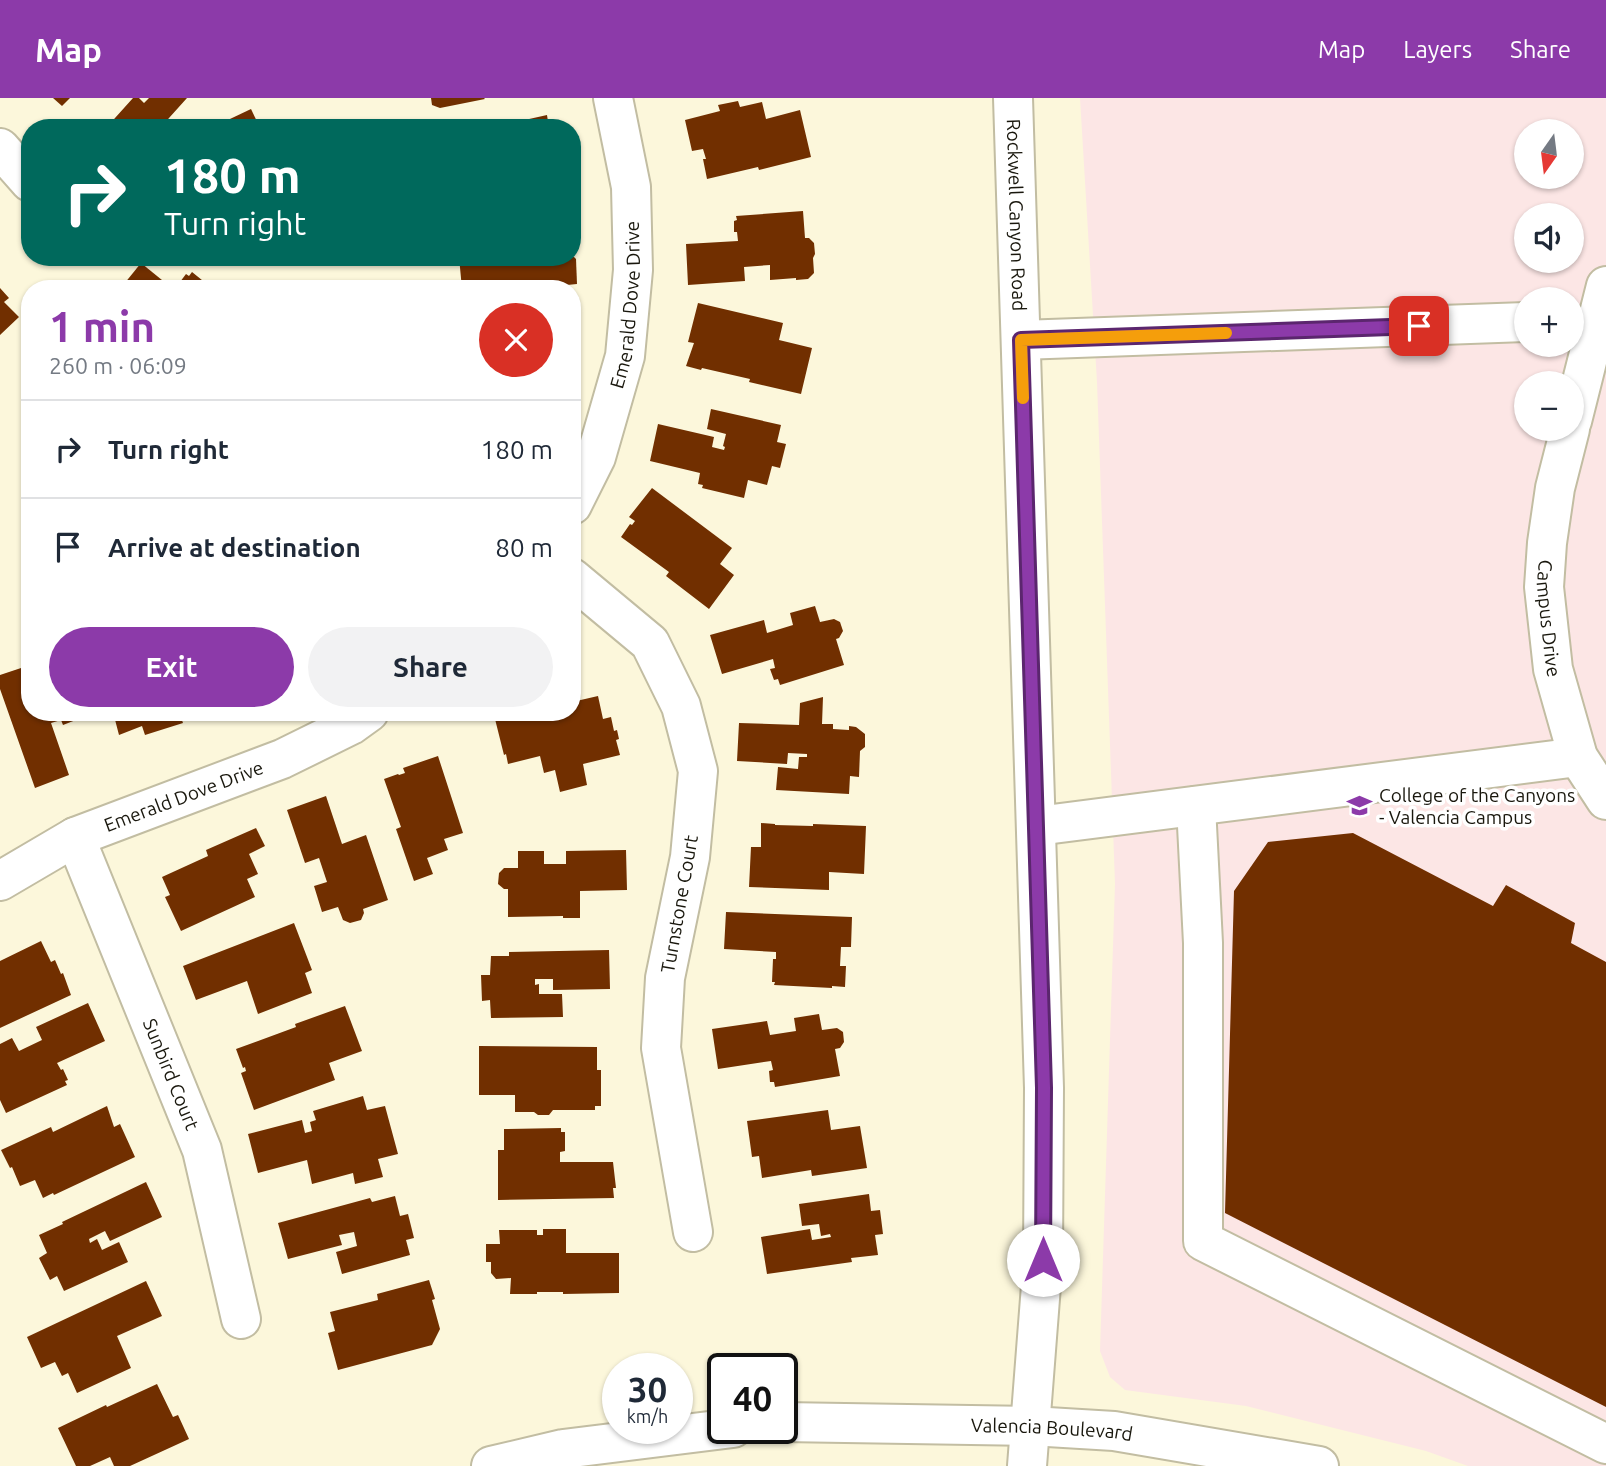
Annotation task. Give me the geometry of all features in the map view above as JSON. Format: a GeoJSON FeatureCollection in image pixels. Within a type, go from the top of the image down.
{"type":"FeatureCollection","features":[{"type":"Feature","properties":{"kind":"street","name":"Emerald Dove Drive"},"geometry":{"type":"LineString","coordinates":[[581,487],[596,457],[625,356],[633,270],[631,187],[613,98]]}},
{"type":"Feature","properties":{"kind":"street","name":"Rockwell Canyon Road"},"geometry":{"type":"LineString","coordinates":[[1013,98],[1044,1088],[1043,1260],[1027,1466]]}},
{"type":"Feature","properties":{"kind":"street"},"geometry":{"type":"LineString","coordinates":[[0,148],[21,172]]}},
{"type":"Feature","properties":{"kind":"street"},"geometry":{"type":"LineString","coordinates":[[1582,371],[1595,311]]}},
{"type":"Feature","properties":{"kind":"street"},"geometry":{"type":"LineString","coordinates":[[1021,340],[1514,322]]}},
{"type":"Feature","properties":{"kind":"street","name":"Campus Drive"},"geometry":{"type":"LineString","coordinates":[[1567,441],[1555,488],[1544,587],[1553,670],[1578,757],[1606,800]]}},
{"type":"Feature","properties":{"kind":"street","name":"Turnstone Court"},"geometry":{"type":"LineString","coordinates":[[581,586],[650,643],[681,706],[698,771],[690,857],[665,978],[661,1048],[693,1232]]}},
{"type":"Feature","properties":{"kind":"street","name":"Emerald Dove Drive"},"geometry":{"type":"LineString","coordinates":[[0,881],[75,837],[282,759],[357,721]]}},
{"type":"Feature","properties":{"kind":"street"},"geometry":{"type":"LineString","coordinates":[[1037,826],[1578,757]]}},
{"type":"Feature","properties":{"kind":"street"},"geometry":{"type":"LineString","coordinates":[[1196,806],[1203,943],[1202,1241],[1606,1444]]}},
{"type":"Feature","properties":{"kind":"street","name":"Sunbird Court"},"geometry":{"type":"LineString","coordinates":[[75,837],[202,1150],[241,1319]]}},
{"type":"Feature","properties":{"kind":"street","name":"Valencia Boulevard"},"geometry":{"type":"LineString","coordinates":[[798,1422],[1031,1426],[1114,1431],[1319,1466]]}},
{"type":"Feature","properties":{"kind":"street"},"geometry":{"type":"LineString","coordinates":[[491,1466],[562,1448],[707,1431]]}},
{"type":"Feature","properties":{"kind":"shaded area","name":"College of the Canyons - Valencia Campus"},"geometry":{"type":"Polygon","coordinates":[[[1080,98],[1606,98],[1606,1466],[1468,1466],[1426,1451],[1246,1406],[1125,1390],[1110,1377],[1100,1351],[1115,884],[1097,382],[1080,98]]]}},
{"type":"Feature","properties":{"kind":"building"},"geometry":{"type":"Polygon","coordinates":[[[53,98],[70,98],[62,106],[53,98]]]}},
{"type":"Feature","properties":{"kind":"building"},"geometry":{"type":"Polygon","coordinates":[[[133,98],[139,98],[144,103],[149,98],[187,98],[168,119],[114,119],[133,98]]]}},
{"type":"Feature","properties":{"kind":"building"},"geometry":{"type":"Polygon","coordinates":[[[431,98],[485,99],[440,108],[432,105],[431,98]]]}},
{"type":"Feature","properties":{"kind":"building"},"geometry":{"type":"Polygon","coordinates":[[[738,101],[740,107],[762,102],[766,119],[800,110],[811,157],[707,179],[703,149],[692,151],[685,120],[720,111],[718,105],[738,101]]]}},
{"type":"Feature","properties":{"kind":"building"},"geometry":{"type":"Polygon","coordinates":[[[251,109],[256,119],[230,119],[251,109]]]}},
{"type":"Feature","properties":{"kind":"building"},"geometry":{"type":"Polygon","coordinates":[[[547,115],[548,119],[529,119],[547,115]]]}},
{"type":"Feature","properties":{"kind":"building"},"geometry":{"type":"Polygon","coordinates":[[[803,211],[805,238],[814,243],[815,254],[814,273],[808,279],[770,280],[770,265],[744,267],[745,281],[688,285],[686,244],[738,241],[737,232],[734,232],[736,216],[803,211]]]}},
{"type":"Feature","properties":{"kind":"building"},"geometry":{"type":"Polygon","coordinates":[[[139,266],[145,266],[162,280],[127,280],[139,266]]]}},
{"type":"Feature","properties":{"kind":"building"},"geometry":{"type":"Polygon","coordinates":[[[460,266],[576,266],[577,280],[461,280],[460,266]]]}},
{"type":"Feature","properties":{"kind":"building"},"geometry":{"type":"Polygon","coordinates":[[[192,272],[202,280],[182,280],[186,274],[189,276],[192,272]]]}},
{"type":"Feature","properties":{"kind":"building"},"geometry":{"type":"Polygon","coordinates":[[[0,288],[9,298],[4,302],[19,317],[0,335],[0,288]]]}},
{"type":"Feature","properties":{"kind":"building"},"geometry":{"type":"Polygon","coordinates":[[[698,303],[783,323],[779,340],[812,348],[801,394],[749,382],[750,379],[686,366],[694,343],[688,342],[698,303]]]}},
{"type":"Feature","properties":{"kind":"building"},"geometry":{"type":"Polygon","coordinates":[[[711,409],[781,425],[777,442],[786,444],[780,468],[772,466],[767,485],[748,480],[744,498],[702,488],[703,485],[698,484],[700,473],[650,461],[658,424],[714,437],[712,447],[724,450],[726,434],[707,429],[711,409]]]}},
{"type":"Feature","properties":{"kind":"building"},"geometry":{"type":"Polygon","coordinates":[[[652,488],[732,548],[720,564],[734,575],[709,609],[666,576],[669,572],[621,537],[635,521],[629,517],[652,488]]]}},
{"type":"Feature","properties":{"kind":"building"},"geometry":{"type":"Polygon","coordinates":[[[815,606],[820,622],[834,619],[840,622],[843,631],[836,639],[844,665],[780,685],[778,679],[774,680],[770,669],[775,668],[773,659],[722,674],[710,635],[764,620],[767,633],[793,625],[790,613],[815,606]]]}},
{"type":"Feature","properties":{"kind":"building"},"geometry":{"type":"Polygon","coordinates":[[[21,668],[21,721],[58,721],[51,723],[69,775],[35,788],[0,689],[0,675],[21,668]]]}},
{"type":"Feature","properties":{"kind":"building"},"geometry":{"type":"Polygon","coordinates":[[[598,696],[603,719],[611,717],[619,739],[616,740],[620,755],[583,764],[587,785],[560,792],[555,770],[544,773],[540,756],[508,764],[496,721],[581,721],[581,700],[598,696]]]}},
{"type":"Feature","properties":{"kind":"building"},"geometry":{"type":"Polygon","coordinates":[[[823,697],[822,724],[833,724],[833,729],[849,730],[849,726],[856,727],[865,734],[865,747],[860,751],[859,777],[850,776],[849,794],[776,790],[778,767],[798,769],[799,757],[807,757],[807,754],[788,753],[787,764],[737,761],[739,723],[799,725],[800,703],[823,697]]]}},
{"type":"Feature","properties":{"kind":"building"},"geometry":{"type":"Polygon","coordinates":[[[115,721],[183,723],[145,735],[142,726],[119,735],[115,721]]]}},
{"type":"Feature","properties":{"kind":"building"},"geometry":{"type":"Polygon","coordinates":[[[438,756],[463,833],[444,839],[448,850],[427,858],[433,874],[414,881],[396,829],[401,827],[384,779],[405,773],[403,768],[438,756]]]}},
{"type":"Feature","properties":{"kind":"building"},"geometry":{"type":"Polygon","coordinates":[[[326,796],[342,844],[366,835],[388,900],[363,909],[361,920],[350,923],[343,920],[338,907],[322,912],[314,886],[327,882],[319,858],[305,863],[287,810],[326,796]]]}},
{"type":"Feature","properties":{"kind":"building"},"geometry":{"type":"Polygon","coordinates":[[[761,823],[866,826],[864,874],[829,872],[829,890],[749,887],[751,847],[761,847],[761,823]]]}},
{"type":"Feature","properties":{"kind":"building"},"geometry":{"type":"Polygon","coordinates":[[[256,828],[265,846],[249,854],[258,874],[247,879],[255,897],[181,931],[165,897],[170,895],[162,877],[208,856],[206,850],[256,828]]]}},
{"type":"Feature","properties":{"kind":"building"},"geometry":{"type":"Polygon","coordinates":[[[1353,833],[1493,906],[1506,885],[1575,923],[1571,943],[1606,962],[1606,1407],[1225,1213],[1234,891],[1268,842],[1353,833]]]}},
{"type":"Feature","properties":{"kind":"building"},"geometry":{"type":"Polygon","coordinates":[[[626,850],[627,890],[580,891],[580,918],[508,917],[508,889],[498,884],[499,873],[504,868],[518,868],[518,851],[544,851],[544,864],[566,864],[566,851],[626,850]]]}},
{"type":"Feature","properties":{"kind":"building"},"geometry":{"type":"Polygon","coordinates":[[[726,912],[852,917],[851,947],[841,947],[840,966],[846,966],[845,987],[774,985],[773,959],[776,959],[776,952],[724,949],[726,912]]]}},
{"type":"Feature","properties":{"kind":"building"},"geometry":{"type":"Polygon","coordinates":[[[294,923],[312,970],[305,973],[312,993],[258,1014],[247,981],[196,1000],[183,966],[294,923]]]}},
{"type":"Feature","properties":{"kind":"building"},"geometry":{"type":"Polygon","coordinates":[[[41,941],[51,962],[55,960],[61,974],[63,973],[71,995],[0,1028],[0,961],[41,941]]]}},
{"type":"Feature","properties":{"kind":"building"},"geometry":{"type":"Polygon","coordinates":[[[609,950],[610,989],[553,990],[553,979],[535,979],[535,985],[539,984],[539,994],[562,994],[563,1017],[491,1018],[490,1000],[482,1001],[481,975],[490,975],[491,956],[509,956],[509,952],[609,950]]]}},
{"type":"Feature","properties":{"kind":"building"},"geometry":{"type":"Polygon","coordinates":[[[88,1003],[105,1041],[57,1063],[68,1080],[65,1081],[67,1085],[6,1113],[0,1100],[0,1044],[12,1038],[19,1051],[42,1040],[36,1027],[88,1003]]]}},
{"type":"Feature","properties":{"kind":"building"},"geometry":{"type":"Polygon","coordinates":[[[345,1006],[362,1051],[329,1063],[335,1080],[254,1110],[241,1073],[246,1071],[245,1067],[243,1068],[236,1049],[345,1006]]]}},
{"type":"Feature","properties":{"kind":"building"},"geometry":{"type":"Polygon","coordinates":[[[819,1014],[822,1030],[837,1028],[843,1032],[844,1042],[840,1048],[835,1049],[840,1076],[775,1087],[774,1082],[770,1082],[769,1071],[773,1070],[771,1061],[718,1069],[712,1029],[767,1021],[770,1035],[796,1031],[794,1018],[819,1014]]]}},
{"type":"Feature","properties":{"kind":"building"},"geometry":{"type":"Polygon","coordinates":[[[479,1046],[597,1047],[597,1070],[601,1070],[601,1106],[595,1106],[595,1110],[553,1110],[549,1115],[538,1115],[534,1112],[515,1112],[515,1095],[479,1095],[479,1046]]]}},
{"type":"Feature","properties":{"kind":"building"},"geometry":{"type":"Polygon","coordinates":[[[363,1096],[367,1110],[385,1106],[398,1154],[378,1159],[383,1177],[355,1184],[353,1173],[312,1184],[307,1160],[258,1173],[248,1134],[302,1120],[305,1133],[312,1131],[310,1122],[316,1120],[313,1111],[363,1096]]]}},
{"type":"Feature","properties":{"kind":"building"},"geometry":{"type":"Polygon","coordinates":[[[107,1106],[114,1127],[120,1124],[135,1157],[43,1198],[35,1180],[20,1186],[1,1150],[51,1127],[53,1132],[107,1106]]]}},
{"type":"Feature","properties":{"kind":"building"},"geometry":{"type":"Polygon","coordinates":[[[828,1110],[831,1130],[860,1126],[867,1168],[812,1176],[811,1170],[762,1178],[759,1156],[752,1157],[747,1121],[828,1110]]]}},
{"type":"Feature","properties":{"kind":"building"},"geometry":{"type":"Polygon","coordinates":[[[561,1128],[561,1132],[565,1132],[565,1151],[560,1152],[560,1162],[613,1162],[616,1188],[613,1188],[614,1198],[498,1200],[498,1150],[504,1150],[504,1129],[561,1128]]]}},
{"type":"Feature","properties":{"kind":"building"},"geometry":{"type":"Polygon","coordinates":[[[146,1182],[162,1217],[110,1241],[105,1231],[89,1239],[90,1243],[97,1239],[102,1250],[119,1242],[128,1262],[64,1291],[57,1276],[50,1280],[39,1258],[47,1253],[39,1235],[146,1182]]]}},
{"type":"Feature","properties":{"kind":"building"},"geometry":{"type":"Polygon","coordinates":[[[869,1194],[871,1211],[880,1210],[883,1234],[875,1235],[878,1255],[851,1258],[852,1262],[767,1274],[761,1237],[810,1229],[812,1240],[831,1237],[830,1234],[821,1236],[819,1224],[802,1226],[799,1204],[869,1194]]]}},
{"type":"Feature","properties":{"kind":"building"},"geometry":{"type":"Polygon","coordinates":[[[395,1196],[400,1216],[408,1214],[414,1238],[406,1240],[410,1255],[342,1274],[336,1252],[357,1246],[354,1232],[339,1235],[342,1245],[288,1259],[278,1223],[370,1198],[372,1202],[395,1196]]]}},
{"type":"Feature","properties":{"kind":"building"},"geometry":{"type":"Polygon","coordinates":[[[543,1229],[566,1229],[566,1253],[619,1253],[619,1293],[510,1294],[511,1278],[496,1279],[491,1273],[491,1262],[486,1262],[486,1244],[500,1244],[499,1230],[537,1230],[537,1235],[543,1235],[543,1229]]]}},
{"type":"Feature","properties":{"kind":"building"},"geometry":{"type":"Polygon","coordinates":[[[429,1280],[440,1329],[432,1345],[338,1370],[328,1333],[335,1331],[330,1312],[378,1300],[377,1294],[429,1280]]]}},
{"type":"Feature","properties":{"kind":"building"},"geometry":{"type":"Polygon","coordinates":[[[146,1281],[162,1316],[117,1336],[131,1368],[77,1393],[68,1373],[62,1376],[55,1362],[41,1368],[27,1337],[146,1281]]]}},
{"type":"Feature","properties":{"kind":"building"},"geometry":{"type":"Polygon","coordinates":[[[157,1384],[173,1417],[178,1415],[189,1439],[130,1466],[114,1466],[110,1457],[90,1466],[76,1466],[58,1428],[157,1384]]]}},
{"type":"Feature","properties":{"kind":"slow traffic"},"geometry":{"type":"LineString","coordinates":[[1023,398],[1021,340],[1226,333]]}},
{"type":"Feature","properties":{"kind":"place","name":"College of the Canyons - Valencia Campus"},"geometry":{"type":"Point","coordinates":[1359,806]}},
{"type":"Feature","properties":{"kind":"route"},"geometry":{"type":"LineString","coordinates":[[1043,1260],[1044,1088],[1021,340],[1419,326]]}}]}
